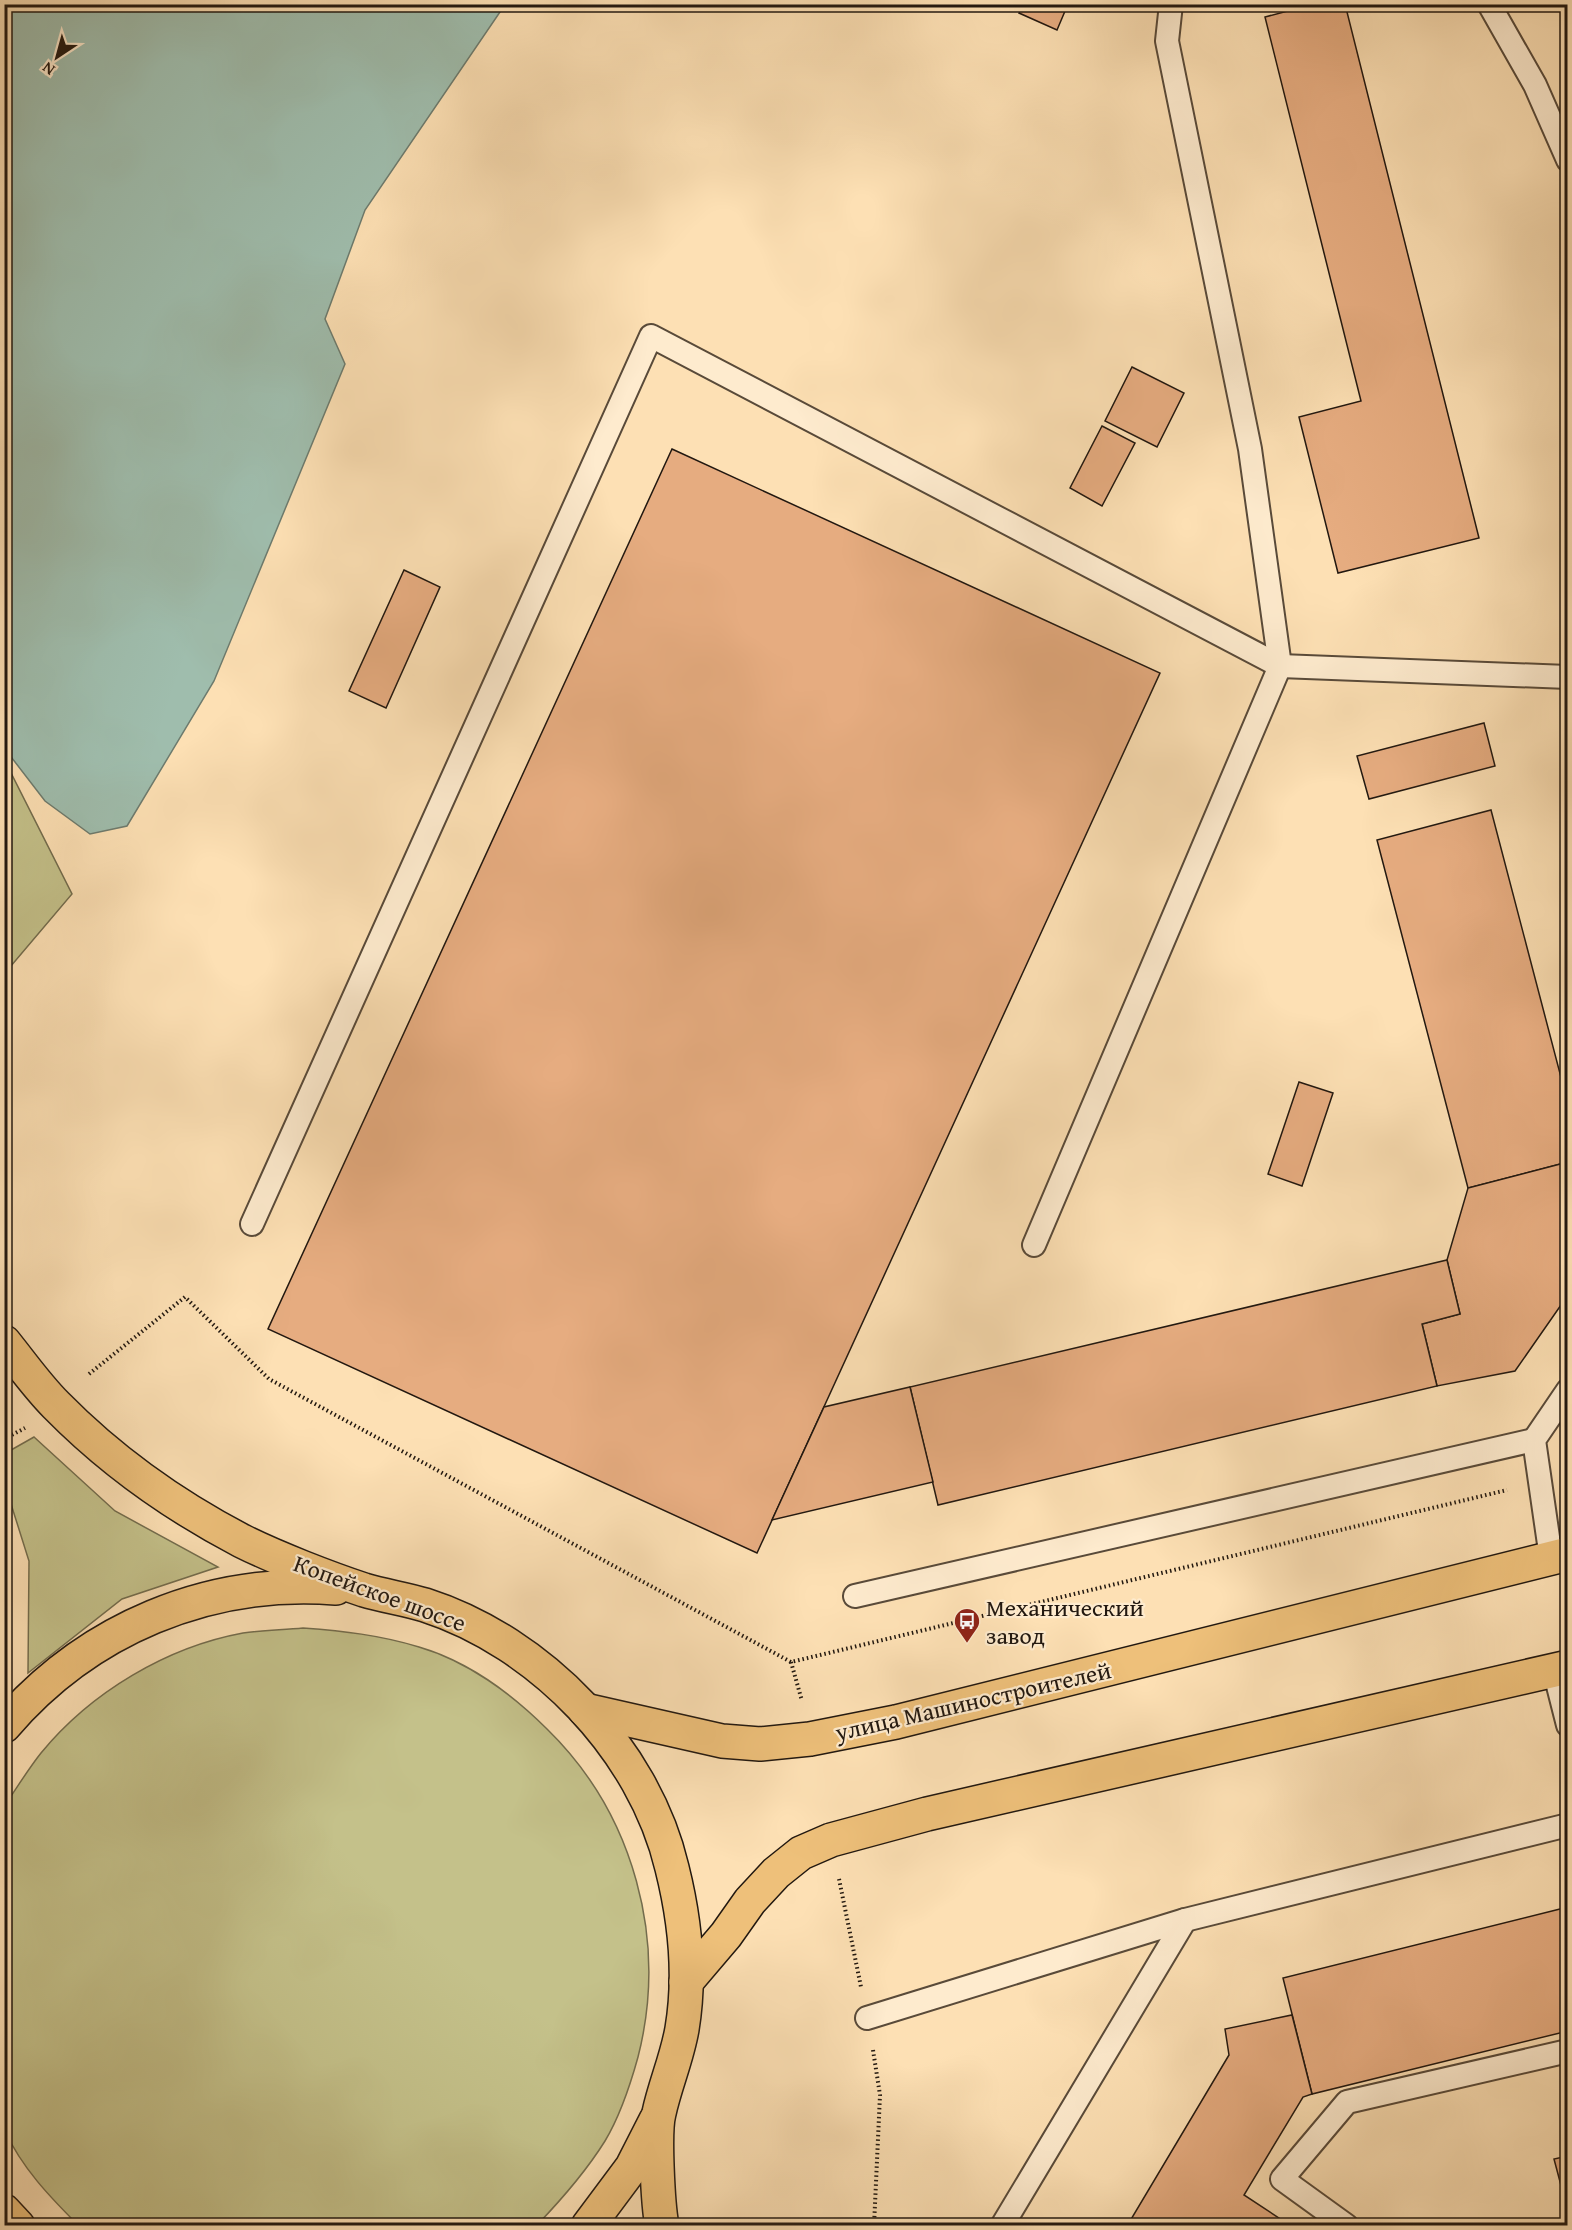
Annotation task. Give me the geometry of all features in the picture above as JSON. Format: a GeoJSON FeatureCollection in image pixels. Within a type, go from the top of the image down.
{"type":"FeatureCollection","features":[{"type":"Feature","properties":{"kind":"main road","name":"Копейское шоссе"},"geometry":{"type":"LineString","coordinates":[[4,1342],[54,1404],[128,1470],[183,1508],[245,1543],[364,1590],[426,1606],[484,1631],[537,1666],[585,1710],[622,1756],[655,1819],[672,1864],[684,1922],[686,1982],[677,2050],[658,2116],[662,2226]]}},
{"type":"Feature","properties":{"kind":"main road","name":"улица Машиностроителей"},"geometry":{"type":"LineString","coordinates":[[585,1710],[722,1741],[760,1744],[810,1739],[896,1722],[1559,1556]]}},
{"type":"Feature","properties":{"kind":"main road"},"geometry":{"type":"LineString","coordinates":[[4,1726],[45,1683],[90,1648],[151,1616],[194,1601],[250,1588],[307,1586],[364,1590]]}},
{"type":"Feature","properties":{"kind":"main road"},"geometry":{"type":"LineString","coordinates":[[686,1982],[776,1873],[801,1853],[831,1840],[927,1814],[1561,1668]]}},
{"type":"Feature","properties":{"kind":"main road"},"geometry":{"type":"LineString","coordinates":[[588,2226],[632,2167],[658,2116]]}},
{"type":"Feature","properties":{"kind":"main road"},"geometry":{"type":"LineString","coordinates":[[4,2211],[18,2226]]}},
{"type":"Feature","properties":{"kind":"lane"},"geometry":{"type":"LineString","coordinates":[[1034,1245],[1280,666],[1250,448],[1167,41],[1171,4]]}},
{"type":"Feature","properties":{"kind":"lane"},"geometry":{"type":"LineString","coordinates":[[1489,4],[1535,85],[1568,160]]}},
{"type":"Feature","properties":{"kind":"lane"},"geometry":{"type":"LineString","coordinates":[[252,1224],[651,336],[1280,666],[1568,678]]}},
{"type":"Feature","properties":{"kind":"lane"},"geometry":{"type":"LineString","coordinates":[[1559,1556],[1539,1482],[1534,1440],[1568,1389]]}},
{"type":"Feature","properties":{"kind":"lane"},"geometry":{"type":"LineString","coordinates":[[855,1596],[1534,1440]]}},
{"type":"Feature","properties":{"kind":"lane"},"geometry":{"type":"LineString","coordinates":[[1561,1668],[1568,1725]]}},
{"type":"Feature","properties":{"kind":"lane"},"geometry":{"type":"LineString","coordinates":[[867,2018],[1185,1920],[1568,1825]]}},
{"type":"Feature","properties":{"kind":"lane"},"geometry":{"type":"LineString","coordinates":[[1002,2226],[1185,1920]]}},
{"type":"Feature","properties":{"kind":"lane"},"geometry":{"type":"LineString","coordinates":[[1347,2226],[1282,2179],[1347,2102],[1568,2051]]}},
{"type":"Feature","properties":{"kind":"path"},"geometry":{"type":"LineString","coordinates":[[89,1374],[185,1297],[269,1379],[791,1662],[1539,1482]]}},
{"type":"Feature","properties":{"kind":"path"},"geometry":{"type":"LineString","coordinates":[[4,1439],[26,1428]]}},
{"type":"Feature","properties":{"kind":"path"},"geometry":{"type":"LineString","coordinates":[[791,1662],[804,1711]]}},
{"type":"Feature","properties":{"kind":"shaded area"},"geometry":{"type":"Polygon","coordinates":[[[5,4],[500,5],[500,12],[365,210],[325,319],[345,364],[214,681],[127,826],[90,834],[45,801],[5,749],[5,4]]]}},
{"type":"Feature","properties":{"kind":"shaded area"},"geometry":{"type":"Polygon","coordinates":[[[5,761],[72,894],[4,973],[5,761]]]}},
{"type":"Feature","properties":{"kind":"shaded area"},"geometry":{"type":"Polygon","coordinates":[[[34,1437],[115,1511],[218,1567],[122,1599],[28,1673],[29,1561],[5,1485],[4,1454],[34,1437]]]}},
{"type":"Feature","properties":{"kind":"shaded area"},"geometry":{"type":"Polygon","coordinates":[[[303,1628],[390,1639],[437,1653],[488,1680],[519,1703],[547,1729],[577,1763],[602,1800],[622,1839],[636,1881],[645,1924],[649,1968],[646,2013],[638,2057],[624,2100],[605,2141],[573,2185],[537,2225],[78,2225],[28,2170],[5,2131],[4,1808],[7,1802],[37,1759],[61,1731],[83,1710],[132,1675],[186,1649],[215,1640],[250,1632],[303,1628]]]}},
{"type":"Feature","properties":{"kind":"building"},"geometry":{"type":"Polygon","coordinates":[[[1023,4],[1068,4],[1057,30],[1019,13],[1023,4]]]}},
{"type":"Feature","properties":{"kind":"building"},"geometry":{"type":"Polygon","coordinates":[[[1314,4],[1345,4],[1479,538],[1338,573],[1299,417],[1361,401],[1265,17],[1314,4]]]}},
{"type":"Feature","properties":{"kind":"building"},"geometry":{"type":"Polygon","coordinates":[[[1132,367],[1184,393],[1157,447],[1105,421],[1132,367]]]}},
{"type":"Feature","properties":{"kind":"building"},"geometry":{"type":"Polygon","coordinates":[[[1102,426],[1135,443],[1102,506],[1070,488],[1102,426]]]}},
{"type":"Feature","properties":{"kind":"building"},"geometry":{"type":"Polygon","coordinates":[[[672,449],[1160,673],[757,1553],[268,1329],[672,449]]]}},
{"type":"Feature","properties":{"kind":"building"},"geometry":{"type":"Polygon","coordinates":[[[404,570],[440,587],[386,708],[349,691],[404,570]]]}},
{"type":"Feature","properties":{"kind":"building"},"geometry":{"type":"Polygon","coordinates":[[[1484,723],[1495,766],[1369,799],[1357,756],[1484,723]]]}},
{"type":"Feature","properties":{"kind":"building"},"geometry":{"type":"Polygon","coordinates":[[[1491,810],[1568,1104],[1568,1162],[1468,1188],[1377,840],[1491,810]]]}},
{"type":"Feature","properties":{"kind":"building"},"geometry":{"type":"Polygon","coordinates":[[[1299,1082],[1333,1093],[1302,1186],[1268,1174],[1299,1082]]]}},
{"type":"Feature","properties":{"kind":"building"},"geometry":{"type":"Polygon","coordinates":[[[1568,1162],[1568,1295],[1515,1371],[1437,1386],[1422,1324],[1460,1314],[1447,1260],[1468,1188],[1568,1162]]]}},
{"type":"Feature","properties":{"kind":"building"},"geometry":{"type":"Polygon","coordinates":[[[1447,1260],[1460,1314],[1422,1324],[1437,1386],[938,1505],[910,1387],[1447,1260]]]}},
{"type":"Feature","properties":{"kind":"building"},"geometry":{"type":"Polygon","coordinates":[[[910,1387],[933,1482],[772,1520],[824,1407],[910,1387]]]}},
{"type":"Feature","properties":{"kind":"building"},"geometry":{"type":"Polygon","coordinates":[[[1568,1907],[1568,2031],[1312,2094],[1283,1978],[1568,1907]]]}},
{"type":"Feature","properties":{"kind":"building"},"geometry":{"type":"Polygon","coordinates":[[[1292,2015],[1312,2094],[1303,2097],[1244,2195],[1291,2226],[1127,2226],[1229,2055],[1225,2029],[1292,2015]]]}},
{"type":"Feature","properties":{"kind":"building"},"geometry":{"type":"Polygon","coordinates":[[[1568,2156],[1568,2212],[1554,2159],[1568,2156]]]}},
{"type":"Feature","properties":{"kind":"place","name":"Механический завод"},"geometry":{"type":"Point","coordinates":[967,1644]}}]}
